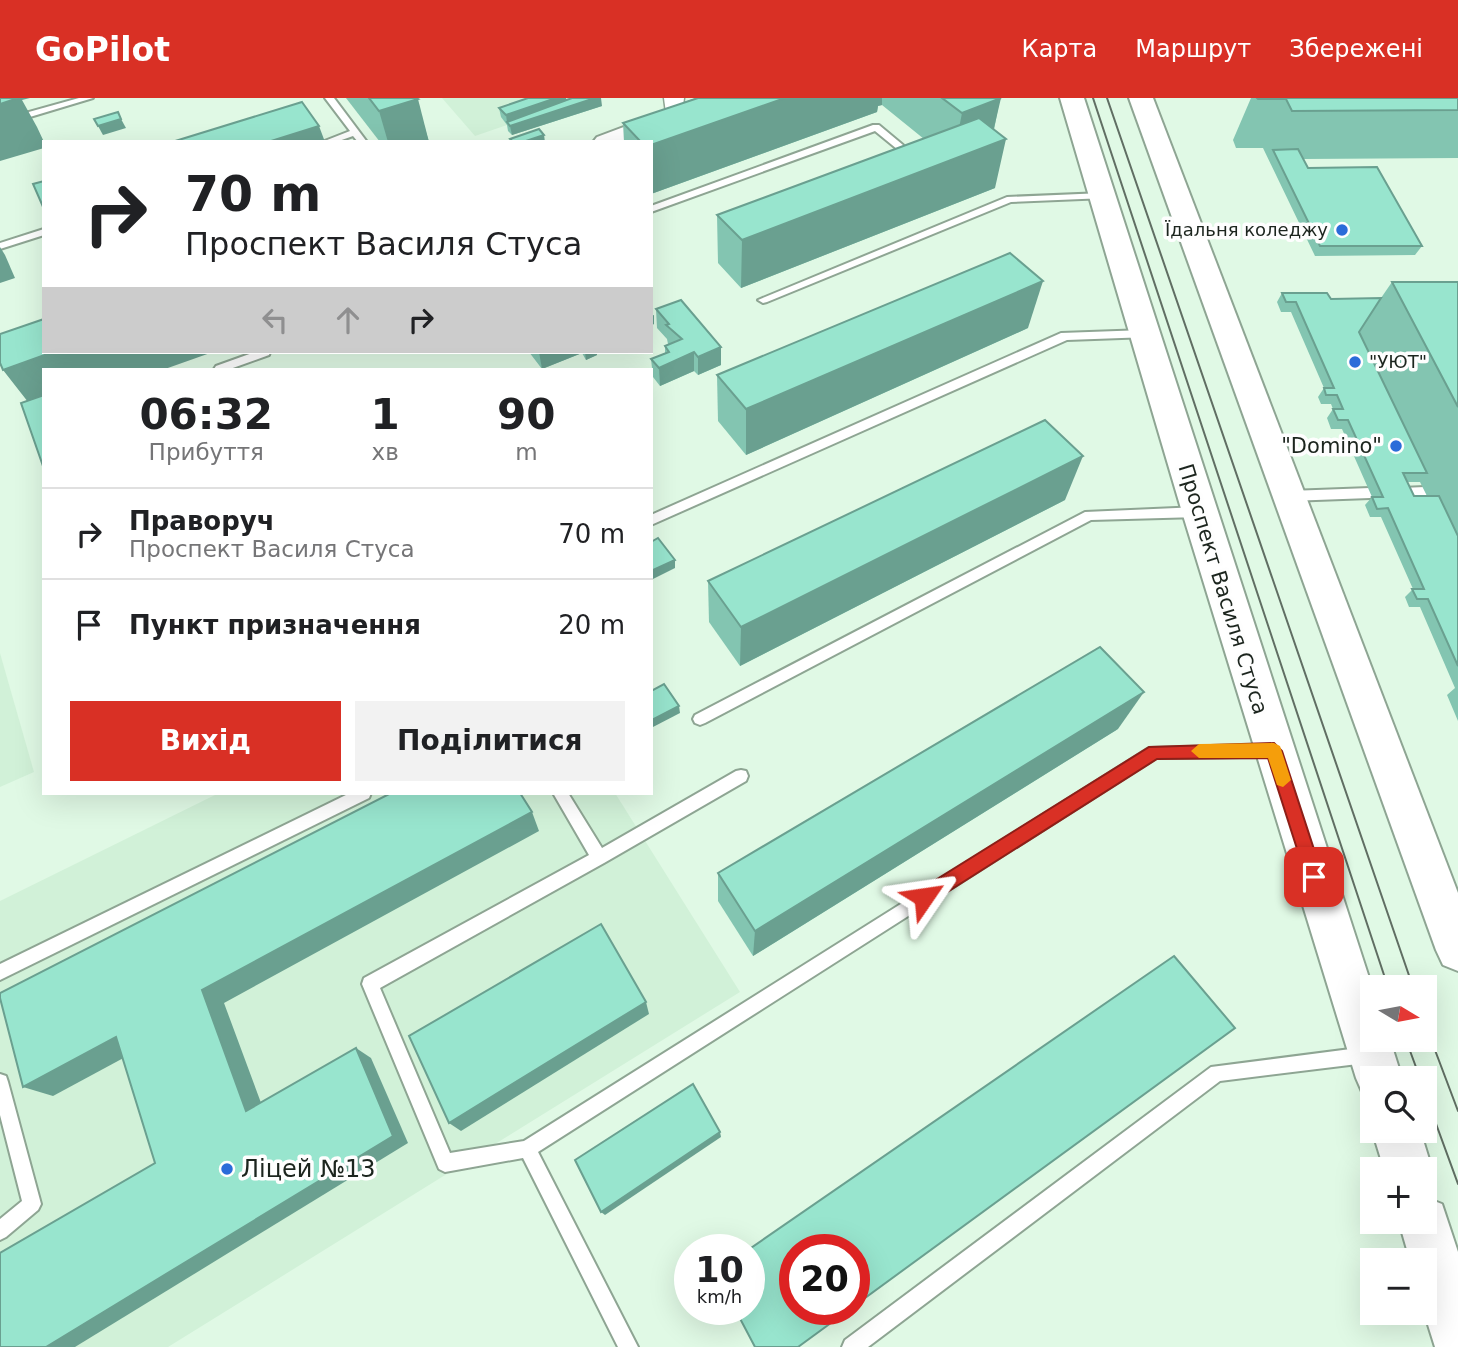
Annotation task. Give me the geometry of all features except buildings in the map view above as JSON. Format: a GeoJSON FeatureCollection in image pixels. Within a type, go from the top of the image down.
{"type":"FeatureCollection","features":[{"type":"Feature","properties":{"kind":"street"},"geometry":{"type":"LineString","coordinates":[[610,140],[674,107],[723,98]]}},
{"type":"Feature","properties":{"kind":"street","name":"Проспект Василя Стуса"},"geometry":{"type":"LineString","coordinates":[[1072,98],[1199,512],[1375,1066]]}},
{"type":"Feature","properties":{"kind":"street"},"geometry":{"type":"LineString","coordinates":[[1141,98],[1458,950]]}},
{"type":"Feature","properties":{"kind":"street"},"geometry":{"type":"LineString","coordinates":[[1427,1234],[1458,1339]]}},
{"type":"Feature","properties":{"kind":"lane"},"geometry":{"type":"LineString","coordinates":[[0,123],[89,98]]}},
{"type":"Feature","properties":{"kind":"lane"},"geometry":{"type":"LineString","coordinates":[[329,98],[361,140]]}},
{"type":"Feature","properties":{"kind":"lane"},"geometry":{"type":"LineString","coordinates":[[653,208],[876,127],[900,147]]}},
{"type":"Feature","properties":{"kind":"lane"},"geometry":{"type":"LineString","coordinates":[[332,140],[355,132]]}},
{"type":"Feature","properties":{"kind":"lane"},"geometry":{"type":"LineString","coordinates":[[764,300],[1010,200],[1103,196]]}},
{"type":"Feature","properties":{"kind":"lane"},"geometry":{"type":"LineString","coordinates":[[0,246],[42,233]]}},
{"type":"Feature","properties":{"kind":"lane"},"geometry":{"type":"LineString","coordinates":[[653,519],[1065,336],[1145,334]]}},
{"type":"Feature","properties":{"kind":"lane"},"geometry":{"type":"LineString","coordinates":[[223,368],[260,354]]}},
{"type":"Feature","properties":{"kind":"lane"},"geometry":{"type":"LineString","coordinates":[[1401,493],[1425,492]]}},
{"type":"Feature","properties":{"kind":"lane"},"geometry":{"type":"LineString","coordinates":[[1289,496],[1370,493]]}},
{"type":"Feature","properties":{"kind":"lane"},"geometry":{"type":"LineString","coordinates":[[700,719],[1089,515],[1199,512]]}},
{"type":"Feature","properties":{"kind":"lane"},"geometry":{"type":"LineString","coordinates":[[741,776],[370,984],[445,1163],[527,1149],[1154,752],[1274,751]]}},
{"type":"Feature","properties":{"kind":"lane"},"geometry":{"type":"LineString","coordinates":[[0,972],[360,795]]}},
{"type":"Feature","properties":{"kind":"lane"},"geometry":{"type":"LineString","coordinates":[[562,795],[599,858]]}},
{"type":"Feature","properties":{"kind":"lane"},"geometry":{"type":"LineString","coordinates":[[852,1347],[1217,1073],[1360,1067]]}},
{"type":"Feature","properties":{"kind":"lane"},"geometry":{"type":"LineString","coordinates":[[0,1082],[32,1204],[0,1231]]}},
{"type":"Feature","properties":{"kind":"lane"},"geometry":{"type":"LineString","coordinates":[[527,1149],[628,1347]]}},
{"type":"Feature","properties":{"kind":"shaded area"},"geometry":{"type":"Polygon","coordinates":[[[442,98],[585,98],[475,136],[442,98]]]}},
{"type":"Feature","properties":{"kind":"shaded area"},"geometry":{"type":"Polygon","coordinates":[[[0,653],[34,772],[0,787],[0,653]]]}},
{"type":"Feature","properties":{"kind":"shaded area","name":"Ліцей №13"},"geometry":{"type":"Polygon","coordinates":[[[215,795],[616,795],[740,992],[168,1347],[0,1347],[0,901],[215,795]]]}},
{"type":"Feature","properties":{"kind":"tram line"},"geometry":{"type":"LineString","coordinates":[[1093,98],[1384,975]]}},
{"type":"Feature","properties":{"kind":"tram line"},"geometry":{"type":"LineString","coordinates":[[1107,98],[1409,975]]}},
{"type":"Feature","properties":{"kind":"tram line"},"geometry":{"type":"LineString","coordinates":[[1410,1052],[1416,1066]]}},
{"type":"Feature","properties":{"kind":"tram line"},"geometry":{"type":"LineString","coordinates":[[1436,1052],[1458,1111]]}},
{"type":"Feature","properties":{"kind":"tram line"},"geometry":{"type":"LineString","coordinates":[[1437,1127],[1458,1184]]}},
{"type":"Feature","properties":{"kind":"slow traffic"},"geometry":{"type":"LineString","coordinates":[[1199,751],[1274,751],[1283,780]]}},
{"type":"Feature","properties":{"kind":"place","name":"Їдальня коледжу"},"geometry":{"type":"Point","coordinates":[1342,230]}},
{"type":"Feature","properties":{"kind":"place","name":"\"УЮТ\""},"geometry":{"type":"Point","coordinates":[1355,362]}},
{"type":"Feature","properties":{"kind":"place","name":"\"Domino\""},"geometry":{"type":"Point","coordinates":[1396,446]}},
{"type":"Feature","properties":{"kind":"place","name":"Ліцей №13"},"geometry":{"type":"Point","coordinates":[227,1169]}},
{"type":"Feature","properties":{"kind":"route"},"geometry":{"type":"LineString","coordinates":[[924,897],[1154,752],[1274,751],[1314,877]]}}]}
